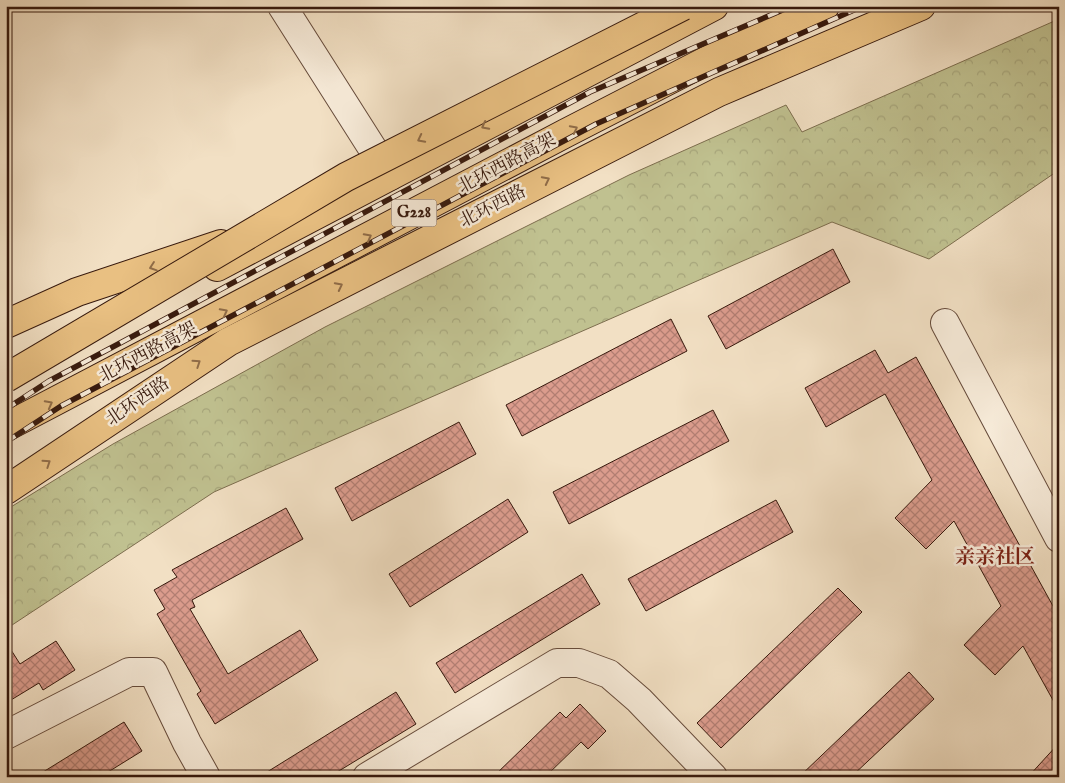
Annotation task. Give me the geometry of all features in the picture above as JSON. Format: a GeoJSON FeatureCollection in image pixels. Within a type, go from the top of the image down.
{"type":"FeatureCollection","features":[{"type":"Feature","properties":{"kind":"main road"},"geometry":{"type":"LineString","coordinates":[[6,378],[346,177],[683,6]]}},
{"type":"Feature","properties":{"kind":"main road"},"geometry":{"type":"LineString","coordinates":[[6,378],[714,6]]}},
{"type":"Feature","properties":{"kind":"main road","name":"北环西路高架"},"geometry":{"type":"LineString","coordinates":[[6,427],[739,44],[825,6]]}},
{"type":"Feature","properties":{"kind":"main road","name":"北环西路"},"geometry":{"type":"LineString","coordinates":[[6,490],[228,342],[719,92],[921,6]]}},
{"type":"Feature","properties":{"kind":"main road"},"geometry":{"type":"LineString","coordinates":[[6,324],[77,292],[249,235]]}},
{"type":"Feature","properties":{"kind":"street"},"geometry":{"type":"LineString","coordinates":[[282,6],[390,176]]}},
{"type":"Feature","properties":{"kind":"street"},"geometry":{"type":"LineString","coordinates":[[945,323],[1059,538]]}},
{"type":"Feature","properties":{"kind":"street"},"geometry":{"type":"LineString","coordinates":[[367,777],[557,664],[579,663],[609,674],[617,680],[639,700],[713,777]]}},
{"type":"Feature","properties":{"kind":"street"},"geometry":{"type":"LineString","coordinates":[[6,735],[129,672],[153,672],[187,743],[206,777]]}},
{"type":"Feature","properties":{"kind":"green space"},"geometry":{"type":"Polygon","coordinates":[[[1059,19],[1059,170],[929,259],[832,222],[214,492],[6,629],[6,510],[113,444],[325,327],[629,175],[786,105],[802,132],[1059,19]]]}},
{"type":"Feature","properties":{"kind":"building"},"geometry":{"type":"Polygon","coordinates":[[[833,249],[850,282],[726,349],[708,316],[833,249]]]}},
{"type":"Feature","properties":{"kind":"building"},"geometry":{"type":"Polygon","coordinates":[[[671,319],[687,351],[522,436],[506,405],[671,319]]]}},
{"type":"Feature","properties":{"kind":"building"},"geometry":{"type":"Polygon","coordinates":[[[875,350],[888,373],[916,357],[1059,617],[1059,711],[1023,646],[995,675],[964,645],[1001,606],[954,521],[926,549],[895,518],[932,480],[885,394],[826,427],[805,388],[875,350]]]}},
{"type":"Feature","properties":{"kind":"building"},"geometry":{"type":"Polygon","coordinates":[[[713,410],[729,441],[569,524],[553,492],[713,410]]]}},
{"type":"Feature","properties":{"kind":"building"},"geometry":{"type":"Polygon","coordinates":[[[459,422],[476,454],[352,521],[335,488],[459,422]]]}},
{"type":"Feature","properties":{"kind":"building"},"geometry":{"type":"Polygon","coordinates":[[[508,499],[528,532],[410,607],[389,574],[508,499]]]}},
{"type":"Feature","properties":{"kind":"building"},"geometry":{"type":"Polygon","coordinates":[[[776,500],[793,532],[646,611],[628,579],[776,500]]]}},
{"type":"Feature","properties":{"kind":"building"},"geometry":{"type":"Polygon","coordinates":[[[286,508],[303,539],[192,600],[195,607],[190,609],[228,674],[300,630],[318,660],[215,724],[197,694],[201,691],[157,614],[165,609],[154,590],[177,577],[172,570],[286,508]]]}},
{"type":"Feature","properties":{"kind":"building"},"geometry":{"type":"Polygon","coordinates":[[[582,574],[600,604],[455,693],[436,663],[582,574]]]}},
{"type":"Feature","properties":{"kind":"building"},"geometry":{"type":"Polygon","coordinates":[[[838,588],[862,612],[721,748],[697,723],[838,588]]]}},
{"type":"Feature","properties":{"kind":"building"},"geometry":{"type":"Polygon","coordinates":[[[56,641],[75,670],[43,690],[39,683],[6,703],[6,642],[20,664],[56,641]]]}},
{"type":"Feature","properties":{"kind":"building"},"geometry":{"type":"Polygon","coordinates":[[[909,672],[934,699],[851,777],[799,777],[909,672]]]}},
{"type":"Feature","properties":{"kind":"building"},"geometry":{"type":"Polygon","coordinates":[[[396,692],[416,724],[329,777],[259,777],[396,692]]]}},
{"type":"Feature","properties":{"kind":"building"},"geometry":{"type":"Polygon","coordinates":[[[580,704],[606,731],[588,749],[581,742],[545,777],[493,777],[560,712],[566,718],[580,704]]]}},
{"type":"Feature","properties":{"kind":"building"},"geometry":{"type":"Polygon","coordinates":[[[124,722],[142,751],[100,777],[35,777],[124,722]]]}},
{"type":"Feature","properties":{"kind":"building"},"geometry":{"type":"Polygon","coordinates":[[[1059,743],[1059,777],[1028,777],[1059,743]]]}},
{"type":"Feature","properties":{"kind":"railway"},"geometry":{"type":"LineString","coordinates":[[6,409],[49,381],[590,92],[792,6]]}},
{"type":"Feature","properties":{"kind":"railway"},"geometry":{"type":"LineString","coordinates":[[6,442],[61,406],[596,124],[863,6]]}},
{"type":"Feature","properties":{"kind":"district","name":"亲亲社区"},"geometry":{"type":"Point","coordinates":[995,557]}}]}
